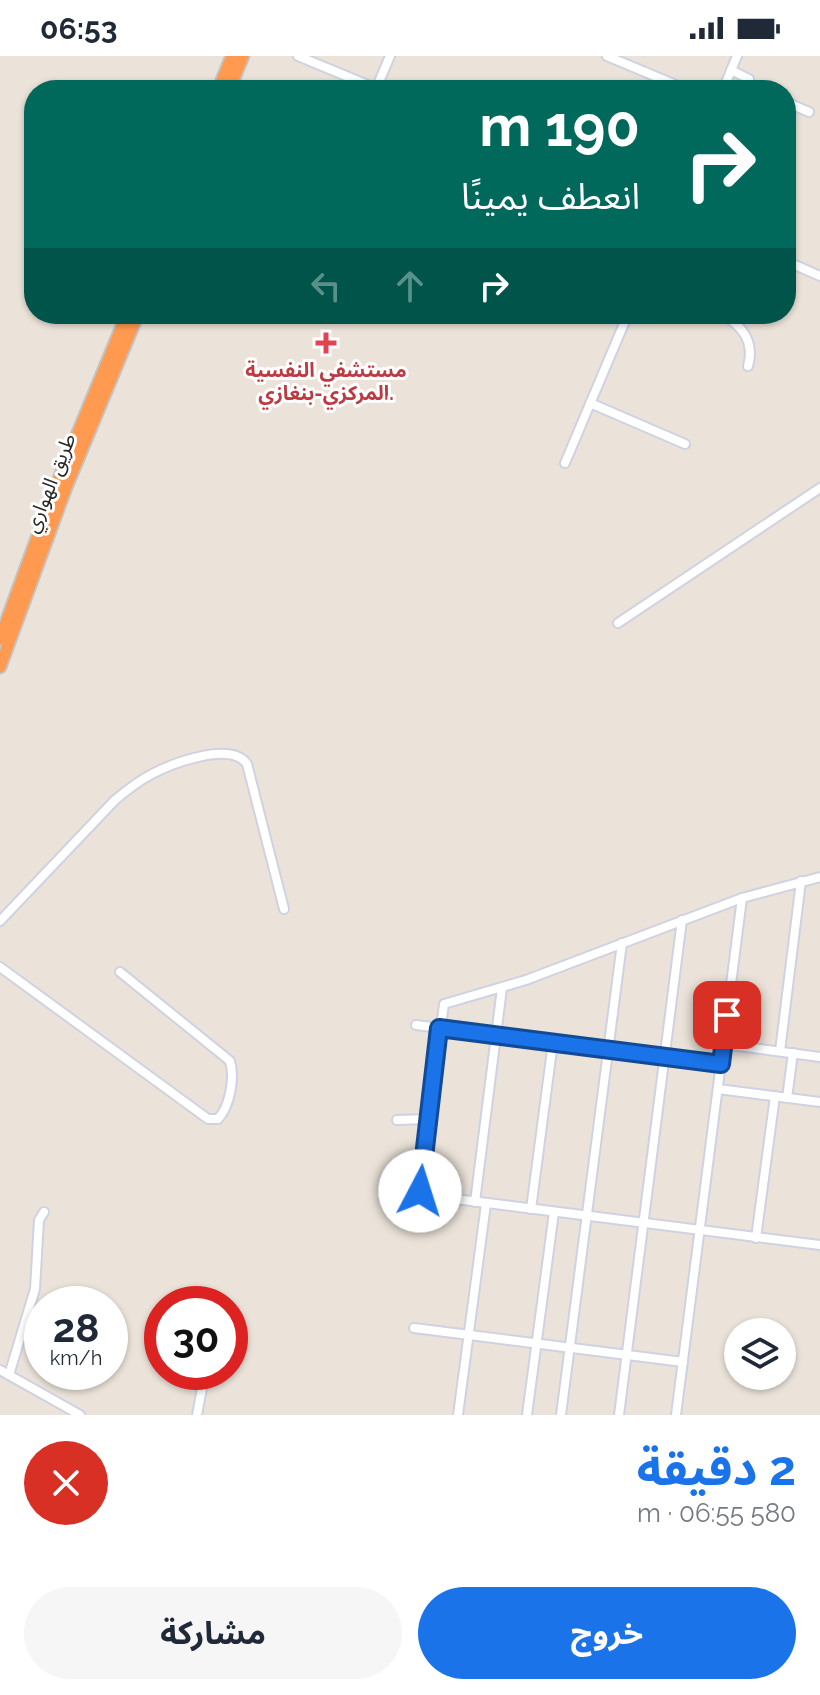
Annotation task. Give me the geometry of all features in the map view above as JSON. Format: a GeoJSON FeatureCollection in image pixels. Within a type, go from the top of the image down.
{"type":"FeatureCollection","features":[{"type":"Feature","properties":{"kind":"highway"},"geometry":{"type":"LineString","coordinates":[[222,80],[232,56]]}},
{"type":"Feature","properties":{"kind":"highway"},"geometry":{"type":"LineString","coordinates":[[233,80],[243,56]]}},
{"type":"Feature","properties":{"kind":"highway","name":"طريق الهواري"},"geometry":{"type":"LineString","coordinates":[[0,639],[123,324]]}},
{"type":"Feature","properties":{"kind":"highway","name":"طريق الهواري"},"geometry":{"type":"LineString","coordinates":[[0,667],[61,488],[134,324]]}},
{"type":"Feature","properties":{"kind":"street"},"geometry":{"type":"LineString","coordinates":[[298,56],[356,80]]}},
{"type":"Feature","properties":{"kind":"street"},"geometry":{"type":"LineString","coordinates":[[381,80],[390,56]]}},
{"type":"Feature","properties":{"kind":"street"},"geometry":{"type":"LineString","coordinates":[[607,56],[664,80]]}},
{"type":"Feature","properties":{"kind":"street"},"geometry":{"type":"LineString","coordinates":[[727,80],[737,56]]}},
{"type":"Feature","properties":{"kind":"street"},"geometry":{"type":"LineString","coordinates":[[731,70],[748,80]]}},
{"type":"Feature","properties":{"kind":"street"},"geometry":{"type":"LineString","coordinates":[[796,106],[809,112]]}},
{"type":"Feature","properties":{"kind":"street"},"geometry":{"type":"LineString","coordinates":[[796,265],[820,276]]}},
{"type":"Feature","properties":{"kind":"street"},"geometry":{"type":"LineString","coordinates":[[565,463],[624,324]]}},
{"type":"Feature","properties":{"kind":"street"},"geometry":{"type":"LineString","coordinates":[[737,324],[746,336],[751,351],[748,366]]}},
{"type":"Feature","properties":{"kind":"street"},"geometry":{"type":"LineString","coordinates":[[590,403],[685,444]]}},
{"type":"Feature","properties":{"kind":"street"},"geometry":{"type":"LineString","coordinates":[[618,623],[820,488]]}},
{"type":"Feature","properties":{"kind":"street"},"geometry":{"type":"LineString","coordinates":[[0,921],[115,800],[136,783],[170,765],[228,753],[242,756],[247,764],[284,909]]}},
{"type":"Feature","properties":{"kind":"street"},"geometry":{"type":"LineString","coordinates":[[820,877],[742,898],[502,988],[444,1004],[420,1191],[426,1195],[486,1204],[820,1245]]}},
{"type":"Feature","properties":{"kind":"street"},"geometry":{"type":"LineString","coordinates":[[780,1051],[801,881]]}},
{"type":"Feature","properties":{"kind":"street"},"geometry":{"type":"LineString","coordinates":[[676,1415],[742,898]]}},
{"type":"Feature","properties":{"kind":"street"},"geometry":{"type":"LineString","coordinates":[[619,1415],[682,920]]}},
{"type":"Feature","properties":{"kind":"street"},"geometry":{"type":"LineString","coordinates":[[561,1415],[622,943]]}},
{"type":"Feature","properties":{"kind":"street"},"geometry":{"type":"LineString","coordinates":[[0,967],[208,1119],[218,1119],[231,1083],[230,1061],[120,972]]}},
{"type":"Feature","properties":{"kind":"street"},"geometry":{"type":"LineString","coordinates":[[475,1202],[502,988]]}},
{"type":"Feature","properties":{"kind":"street"},"geometry":{"type":"LineString","coordinates":[[416,1025],[721,1064]]}},
{"type":"Feature","properties":{"kind":"street"},"geometry":{"type":"LineString","coordinates":[[531,1209],[553,1042]]}},
{"type":"Feature","properties":{"kind":"street"},"geometry":{"type":"LineString","coordinates":[[723,1044],[820,1057]]}},
{"type":"Feature","properties":{"kind":"street"},"geometry":{"type":"LineString","coordinates":[[787,1098],[793,1053]]}},
{"type":"Feature","properties":{"kind":"street"},"geometry":{"type":"LineString","coordinates":[[718,1089],[820,1102]]}},
{"type":"Feature","properties":{"kind":"street"},"geometry":{"type":"LineString","coordinates":[[756,1238],[775,1096]]}},
{"type":"Feature","properties":{"kind":"street"},"geometry":{"type":"LineString","coordinates":[[397,1120],[428,1119]]}},
{"type":"Feature","properties":{"kind":"street"},"geometry":{"type":"LineString","coordinates":[[458,1415],[486,1204]]}},
{"type":"Feature","properties":{"kind":"street"},"geometry":{"type":"LineString","coordinates":[[9,1375],[35,1289],[39,1220],[44,1212]]}},
{"type":"Feature","properties":{"kind":"street"},"geometry":{"type":"LineString","coordinates":[[527,1415],[554,1212]]}},
{"type":"Feature","properties":{"kind":"street"},"geometry":{"type":"LineString","coordinates":[[414,1328],[683,1362]]}},
{"type":"Feature","properties":{"kind":"street"},"geometry":{"type":"LineString","coordinates":[[0,1370],[80,1415]]}},
{"type":"Feature","properties":{"kind":"street"},"geometry":{"type":"LineString","coordinates":[[197,1415],[202,1390]]}},
{"type":"Feature","properties":{"kind":"place","name":"مستشفي النفسية المركزي-بنغازي."},"geometry":{"type":"Point","coordinates":[326,343]}},
{"type":"Feature","properties":{"kind":"route"},"geometry":{"type":"LineString","coordinates":[[420,1191],[439,1028],[721,1064],[727,1015]]}}]}
